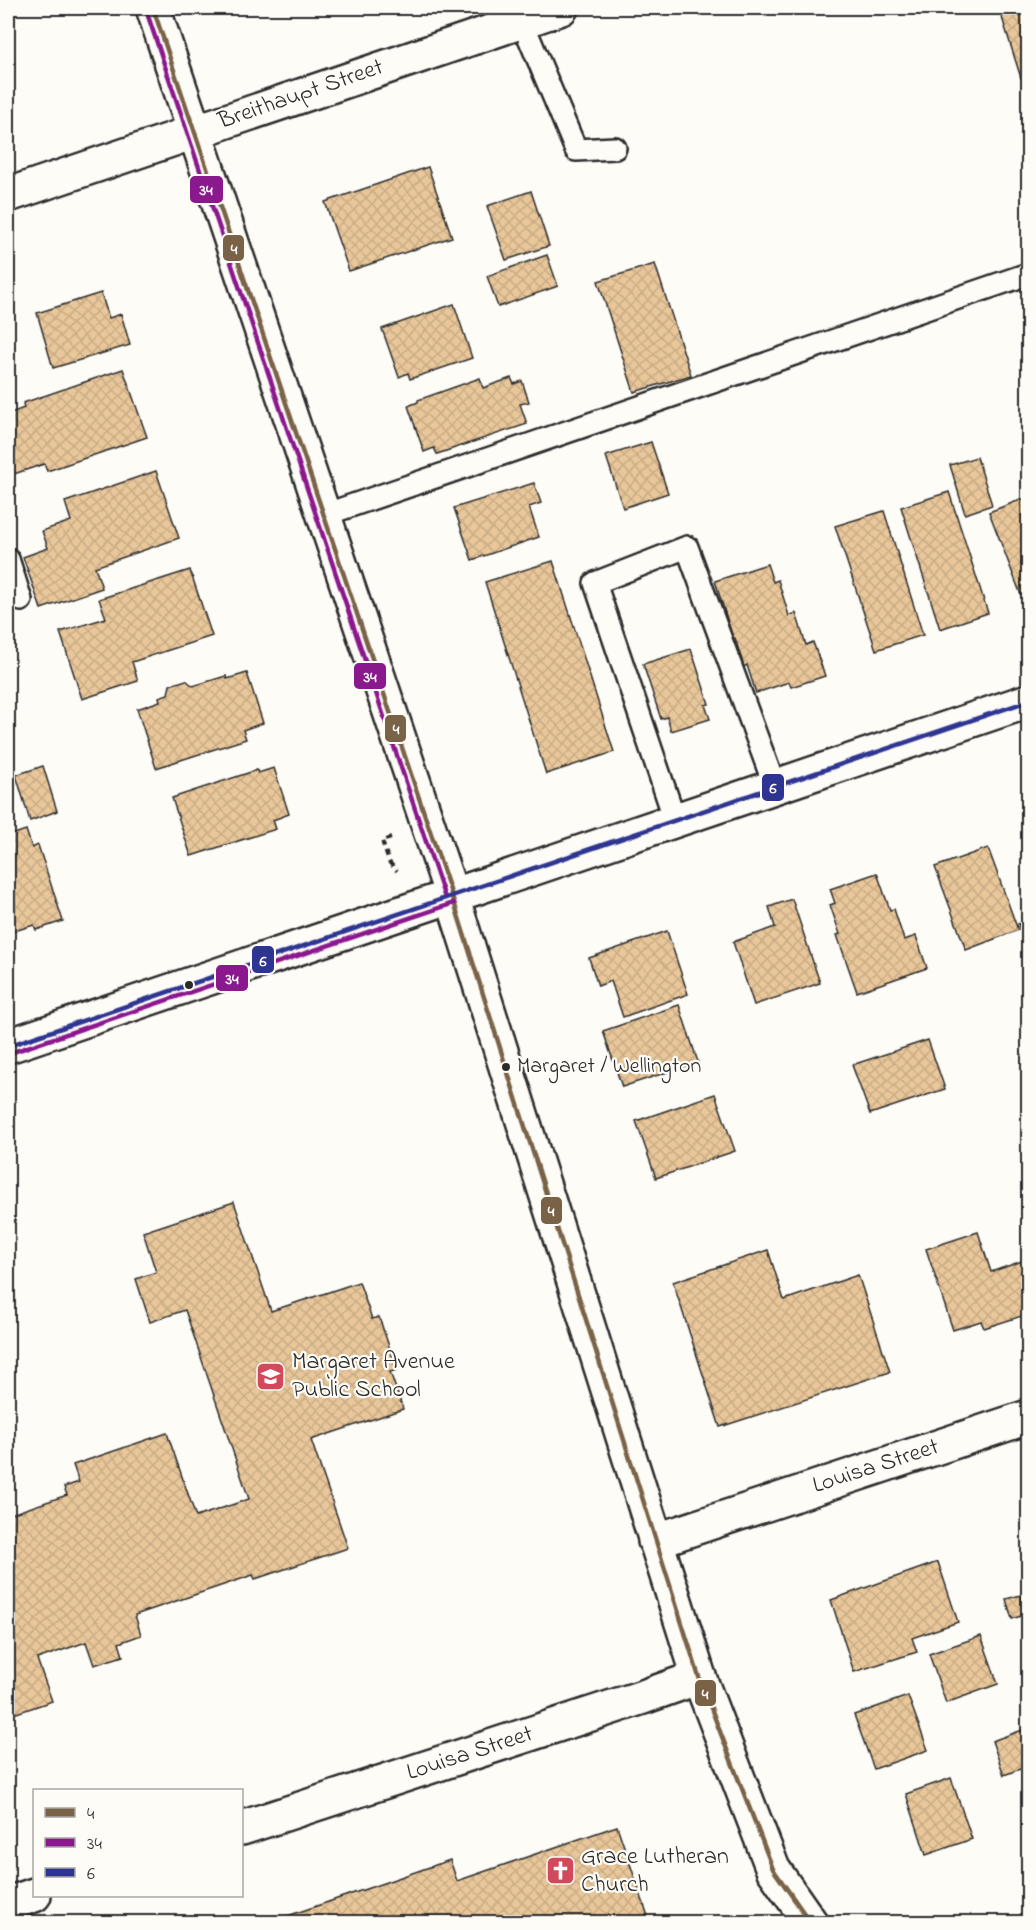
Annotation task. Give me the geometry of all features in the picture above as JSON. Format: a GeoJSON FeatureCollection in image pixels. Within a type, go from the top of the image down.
{"type":"FeatureCollection","features":[{"type":"Feature","properties":{"kind":"street"},"geometry":{"type":"LineString","coordinates":[[153,8],[452,896],[699,1677],[773,1869],[810,1923]]}},
{"type":"Feature","properties":{"kind":"street","name":"Breithaupt Street"},"geometry":{"type":"LineString","coordinates":[[8,195],[561,8]]}},
{"type":"Feature","properties":{"kind":"street"},"geometry":{"type":"LineString","coordinates":[[8,1046],[1029,701]]}},
{"type":"Feature","properties":{"kind":"street","name":"Louisa Street"},"geometry":{"type":"LineString","coordinates":[[655,1541],[1029,1417]]}},
{"type":"Feature","properties":{"kind":"street","name":"Louisa Street"},"geometry":{"type":"LineString","coordinates":[[243,1828],[699,1677]]}},
{"type":"Feature","properties":{"kind":"street"},"geometry":{"type":"LineString","coordinates":[[8,1904],[33,1895]]}},
{"type":"Feature","properties":{"kind":"lane"},"geometry":{"type":"LineString","coordinates":[[522,21],[576,150],[615,148]]}},
{"type":"Feature","properties":{"kind":"lane"},"geometry":{"type":"LineString","coordinates":[[324,515],[1029,274]]}},
{"type":"Feature","properties":{"kind":"lane"},"geometry":{"type":"LineString","coordinates":[[675,820],[595,583],[687,547],[775,787]]}},
{"type":"Feature","properties":{"kind":"lane"},"geometry":{"type":"LineString","coordinates":[[8,559],[21,600]]}},
{"type":"Feature","properties":{"kind":"building"},"geometry":{"type":"Polygon","coordinates":[[[999,8],[1028,8],[1028,76],[1021,78],[999,8]]]}},
{"type":"Feature","properties":{"kind":"building"},"geometry":{"type":"Polygon","coordinates":[[[428,167],[452,237],[349,271],[325,202],[428,167]]]}},
{"type":"Feature","properties":{"kind":"building"},"geometry":{"type":"Polygon","coordinates":[[[531,191],[549,246],[506,260],[487,206],[531,191]]]}},
{"type":"Feature","properties":{"kind":"building"},"geometry":{"type":"Polygon","coordinates":[[[547,255],[558,286],[498,307],[487,276],[547,255]]]}},
{"type":"Feature","properties":{"kind":"building"},"geometry":{"type":"Polygon","coordinates":[[[655,264],[691,375],[634,392],[598,281],[655,264]]]}},
{"type":"Feature","properties":{"kind":"building"},"geometry":{"type":"Polygon","coordinates":[[[101,293],[109,318],[121,314],[130,345],[53,368],[37,313],[101,293]]]}},
{"type":"Feature","properties":{"kind":"building"},"geometry":{"type":"Polygon","coordinates":[[[454,304],[472,358],[410,379],[408,373],[399,377],[382,329],[454,304]]]}},
{"type":"Feature","properties":{"kind":"building"},"geometry":{"type":"Polygon","coordinates":[[[123,369],[147,437],[47,471],[44,464],[8,476],[8,414],[24,408],[23,403],[123,369]]]}},
{"type":"Feature","properties":{"kind":"building"},"geometry":{"type":"Polygon","coordinates":[[[480,378],[483,388],[511,378],[514,384],[522,381],[529,402],[520,404],[527,424],[437,454],[434,448],[424,452],[408,406],[418,400],[480,378]]]}},
{"type":"Feature","properties":{"kind":"building"},"geometry":{"type":"Polygon","coordinates":[[[651,442],[668,493],[623,508],[606,456],[651,442]]]}},
{"type":"Feature","properties":{"kind":"building"},"geometry":{"type":"Polygon","coordinates":[[[977,457],[992,505],[965,514],[950,465],[977,457]]]}},
{"type":"Feature","properties":{"kind":"building"},"geometry":{"type":"Polygon","coordinates":[[[156,471],[179,538],[95,567],[102,588],[41,609],[23,557],[48,548],[42,531],[71,521],[65,502],[156,471]]]}},
{"type":"Feature","properties":{"kind":"building"},"geometry":{"type":"Polygon","coordinates":[[[534,483],[541,503],[529,507],[539,537],[472,560],[454,508],[534,483]]]}},
{"type":"Feature","properties":{"kind":"building"},"geometry":{"type":"Polygon","coordinates":[[[949,492],[988,613],[940,629],[901,507],[949,492]]]}},
{"type":"Feature","properties":{"kind":"building"},"geometry":{"type":"Polygon","coordinates":[[[1028,497],[1028,592],[1021,595],[989,512],[1028,497]]]}},
{"type":"Feature","properties":{"kind":"building"},"geometry":{"type":"Polygon","coordinates":[[[884,511],[923,635],[876,650],[835,526],[884,511]]]}},
{"type":"Feature","properties":{"kind":"building"},"geometry":{"type":"Polygon","coordinates":[[[553,561],[614,752],[546,774],[485,582],[553,561]]]}},
{"type":"Feature","properties":{"kind":"building"},"geometry":{"type":"Polygon","coordinates":[[[767,564],[773,582],[778,580],[789,616],[796,613],[806,645],[813,642],[825,676],[791,687],[789,682],[756,693],[747,665],[744,667],[735,638],[733,638],[715,581],[767,564]]]}},
{"type":"Feature","properties":{"kind":"building"},"geometry":{"type":"Polygon","coordinates":[[[190,570],[212,636],[132,662],[138,681],[82,699],[60,632],[106,618],[99,599],[190,570]]]}},
{"type":"Feature","properties":{"kind":"building"},"geometry":{"type":"Polygon","coordinates":[[[691,649],[709,704],[705,705],[710,719],[671,731],[667,717],[661,719],[643,664],[691,649]]]}},
{"type":"Feature","properties":{"kind":"building"},"geometry":{"type":"Polygon","coordinates":[[[247,673],[263,723],[243,730],[246,739],[156,768],[137,709],[160,701],[159,697],[168,694],[170,685],[186,680],[193,686],[226,676],[227,679],[247,673]]]}},
{"type":"Feature","properties":{"kind":"building"},"geometry":{"type":"Polygon","coordinates":[[[43,766],[57,811],[30,821],[16,775],[43,766]]]}},
{"type":"Feature","properties":{"kind":"building"},"geometry":{"type":"Polygon","coordinates":[[[274,768],[289,814],[273,820],[276,829],[191,856],[172,798],[257,770],[258,773],[274,768]]]}},
{"type":"Feature","properties":{"kind":"building"},"geometry":{"type":"Polygon","coordinates":[[[26,830],[32,848],[38,845],[63,921],[36,930],[34,925],[8,933],[8,836],[26,830]]]}},
{"type":"Feature","properties":{"kind":"building"},"geometry":{"type":"Polygon","coordinates":[[[988,848],[1018,930],[966,950],[935,867],[988,848]]]}},
{"type":"Feature","properties":{"kind":"building"},"geometry":{"type":"Polygon","coordinates":[[[877,873],[890,910],[894,909],[904,940],[916,936],[927,968],[857,992],[837,935],[840,934],[830,905],[835,903],[830,889],[877,873]]]}},
{"type":"Feature","properties":{"kind":"building"},"geometry":{"type":"Polygon","coordinates":[[[792,899],[820,983],[754,1005],[733,942],[775,927],[769,907],[792,899]]]}},
{"type":"Feature","properties":{"kind":"building"},"geometry":{"type":"Polygon","coordinates":[[[1028,920],[1028,951],[1018,924],[1028,920]]]}},
{"type":"Feature","properties":{"kind":"building"},"geometry":{"type":"Polygon","coordinates":[[[667,931],[688,994],[623,1017],[611,981],[598,986],[589,958],[667,931]]]}},
{"type":"Feature","properties":{"kind":"building"},"geometry":{"type":"Polygon","coordinates":[[[679,1005],[698,1062],[622,1087],[603,1031],[679,1005]]]}},
{"type":"Feature","properties":{"kind":"building"},"geometry":{"type":"Polygon","coordinates":[[[928,1040],[945,1089],[870,1114],[852,1065],[928,1040]]]}},
{"type":"Feature","properties":{"kind":"building"},"geometry":{"type":"Polygon","coordinates":[[[715,1094],[735,1151],[656,1178],[636,1121],[715,1094]]]}},
{"type":"Feature","properties":{"kind":"building"},"geometry":{"type":"Polygon","coordinates":[[[234,1202],[271,1311],[359,1282],[372,1319],[379,1317],[397,1370],[390,1372],[403,1409],[311,1440],[348,1548],[255,1579],[253,1575],[135,1615],[141,1635],[119,1643],[123,1656],[94,1665],[86,1642],[37,1659],[52,1701],[8,1716],[8,1515],[67,1495],[64,1487],[79,1482],[73,1465],[167,1433],[196,1517],[249,1499],[185,1310],[150,1322],[136,1279],[156,1272],[143,1232],[234,1202]]]}},
{"type":"Feature","properties":{"kind":"building"},"geometry":{"type":"Polygon","coordinates":[[[978,1232],[991,1272],[1022,1261],[1028,1281],[1028,1314],[984,1328],[981,1321],[953,1330],[926,1249],[978,1232]]]}},
{"type":"Feature","properties":{"kind":"building"},"geometry":{"type":"Polygon","coordinates":[[[768,1250],[784,1300],[858,1275],[890,1372],[720,1427],[673,1282],[768,1250]]]}},
{"type":"Feature","properties":{"kind":"building"},"geometry":{"type":"Polygon","coordinates":[[[938,1562],[958,1622],[912,1638],[917,1652],[854,1672],[831,1600],[938,1562]]]}},
{"type":"Feature","properties":{"kind":"building"},"geometry":{"type":"Polygon","coordinates":[[[1021,1595],[1027,1614],[1012,1619],[1006,1599],[1021,1595]]]}},
{"type":"Feature","properties":{"kind":"building"},"geometry":{"type":"Polygon","coordinates":[[[981,1636],[998,1684],[946,1703],[929,1654],[981,1636]]]}},
{"type":"Feature","properties":{"kind":"building"},"geometry":{"type":"Polygon","coordinates":[[[908,1696],[928,1750],[874,1769],[854,1715],[908,1696]]]}},
{"type":"Feature","properties":{"kind":"building"},"geometry":{"type":"Polygon","coordinates":[[[1028,1728],[1028,1766],[1004,1775],[992,1741],[1028,1728]]]}},
{"type":"Feature","properties":{"kind":"building"},"geometry":{"type":"Polygon","coordinates":[[[951,1778],[972,1839],[926,1855],[906,1794],[951,1778]]]}},
{"type":"Feature","properties":{"kind":"building","name":"Grace Lutheran Church"},"geometry":{"type":"Polygon","coordinates":[[[617,1826],[650,1922],[281,1922],[279,1919],[450,1860],[457,1881],[617,1826]]]}},
{"type":"Feature","properties":{"kind":"transit line","name":"4"},"geometry":{"type":"LineString","coordinates":[[153,8],[452,896],[699,1677],[773,1869],[810,1922]]}},
{"type":"Feature","properties":{"kind":"transit line","name":"34"},"geometry":{"type":"LineString","coordinates":[[146,10],[445,898]]}},
{"type":"Feature","properties":{"kind":"transit line","name":"6"},"geometry":{"type":"LineString","coordinates":[[8,1046],[1028,701]]}},
{"type":"Feature","properties":{"kind":"transit line","name":"34"},"geometry":{"type":"LineString","coordinates":[[10,1053],[454,903]]}},
{"type":"Feature","properties":{"kind":"place","name":"Margaret / Wellington"},"geometry":{"type":"Point","coordinates":[506,1067]}},
{"type":"Feature","properties":{"kind":"place","name":"Margaret Avenue Public School"},"geometry":{"type":"Point","coordinates":[271,1376]}},
{"type":"Feature","properties":{"kind":"place","name":"Grace Lutheran Church"},"geometry":{"type":"Point","coordinates":[560,1871]}}]}
